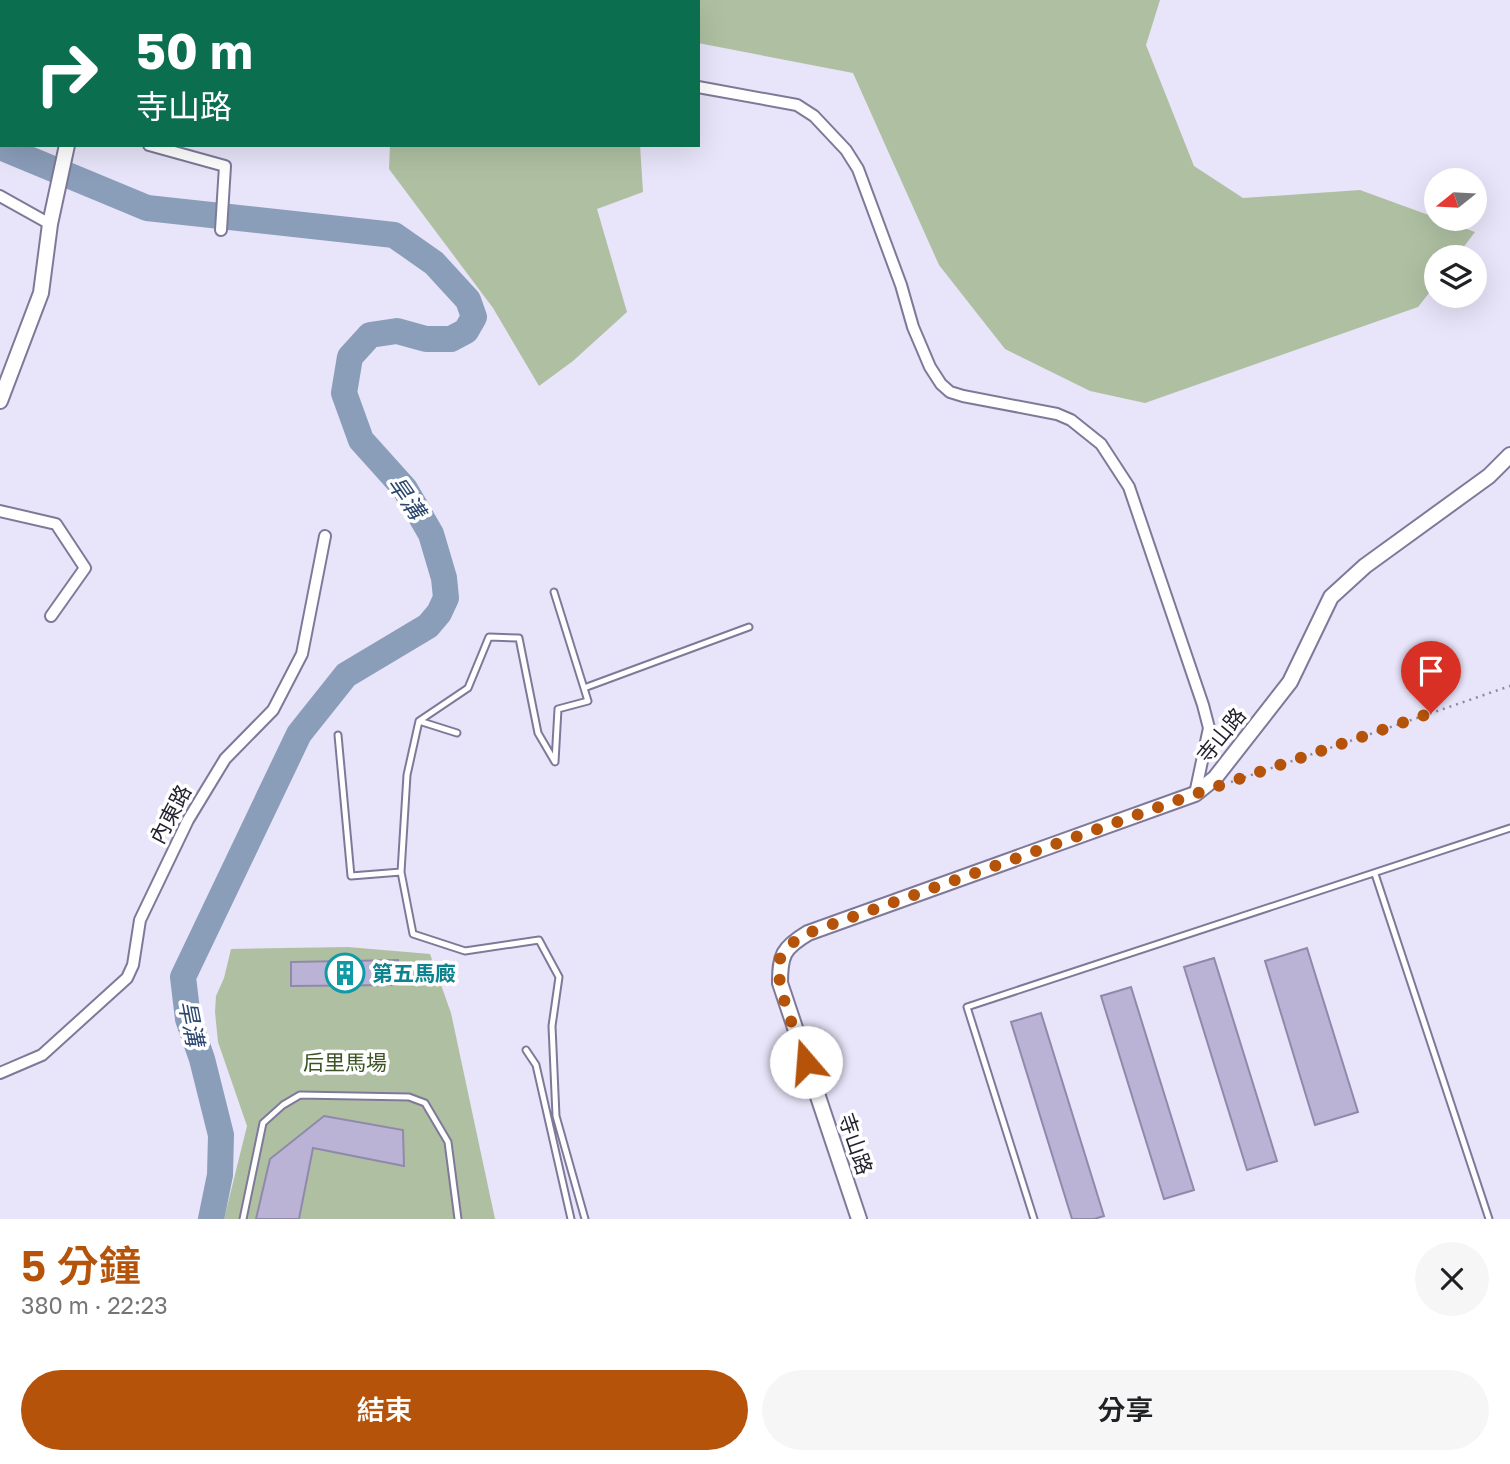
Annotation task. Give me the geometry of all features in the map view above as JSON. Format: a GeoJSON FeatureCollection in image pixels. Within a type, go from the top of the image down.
{"type":"FeatureCollection","features":[{"type":"Feature","properties":{"kind":"street"},"geometry":{"type":"LineString","coordinates":[[700,87],[797,105],[814,116],[846,150],[858,169],[901,285],[913,327],[930,367],[941,384],[950,392],[963,396],[1057,414],[1071,420],[1101,444],[1129,487],[1203,705],[1209,728],[1195,794]]}},
{"type":"Feature","properties":{"kind":"street"},"geometry":{"type":"LineString","coordinates":[[0,401],[41,293],[51,219],[67,147]]}},
{"type":"Feature","properties":{"kind":"street"},"geometry":{"type":"LineString","coordinates":[[156,147],[225,166],[221,230]]}},
{"type":"Feature","properties":{"kind":"street"},"geometry":{"type":"LineString","coordinates":[[0,196],[51,219]]}},
{"type":"Feature","properties":{"kind":"street","name":"寺山路"},"geometry":{"type":"LineString","coordinates":[[859,1219],[780,983],[780,958],[792,943],[808,933],[1195,794],[1215,778],[1290,682],[1331,597],[1365,566],[1489,477],[1510,455]]}},
{"type":"Feature","properties":{"kind":"street"},"geometry":{"type":"LineString","coordinates":[[0,512],[56,524],[85,568],[51,616]]}},
{"type":"Feature","properties":{"kind":"street","name":"內東路"},"geometry":{"type":"LineString","coordinates":[[0,1073],[42,1055],[127,978],[133,965],[140,920],[188,820],[225,759],[273,710],[302,654],[325,536]]}},
{"type":"Feature","properties":{"kind":"lane"},"geometry":{"type":"LineString","coordinates":[[554,592],[588,701],[558,709],[555,762],[538,733],[519,638],[489,636],[468,688],[419,721],[408,775],[401,872],[413,934],[466,951],[539,940],[559,977],[552,1026],[556,1116],[585,1219]]}},
{"type":"Feature","properties":{"kind":"lane"},"geometry":{"type":"LineString","coordinates":[[584,688],[749,627]]}},
{"type":"Feature","properties":{"kind":"lane"},"geometry":{"type":"LineString","coordinates":[[419,721],[457,733]]}},
{"type":"Feature","properties":{"kind":"lane"},"geometry":{"type":"LineString","coordinates":[[338,735],[351,876],[401,872]]}},
{"type":"Feature","properties":{"kind":"lane"},"geometry":{"type":"LineString","coordinates":[[1034,1219],[967,1007],[1510,828]]}},
{"type":"Feature","properties":{"kind":"lane"},"geometry":{"type":"LineString","coordinates":[[1376,874],[1489,1219]]}},
{"type":"Feature","properties":{"kind":"lane"},"geometry":{"type":"LineString","coordinates":[[526,1050],[536,1065],[571,1219]]}},
{"type":"Feature","properties":{"kind":"lane"},"geometry":{"type":"LineString","coordinates":[[243,1219],[263,1123],[282,1105],[300,1095],[408,1097],[425,1103],[449,1142],[458,1219]]}},
{"type":"Feature","properties":{"kind":"path"},"geometry":{"type":"LineString","coordinates":[[1221,785],[1510,686]]}},
{"type":"Feature","properties":{"kind":"green space"},"geometry":{"type":"Polygon","coordinates":[[[700,0],[1160,0],[1146,45],[1194,166],[1243,198],[1360,190],[1424,213],[1424,231],[1475,232],[1465,245],[1424,245],[1424,299],[1418,307],[1145,403],[1090,391],[1005,349],[939,265],[853,73],[700,43],[700,0]]]}},
{"type":"Feature","properties":{"kind":"green space"},"geometry":{"type":"Polygon","coordinates":[[[390,147],[640,147],[643,192],[597,209],[627,312],[573,361],[539,386],[493,308],[389,169],[390,147]]]}},
{"type":"Feature","properties":{"kind":"green space","name":"后里馬場"},"geometry":{"type":"Polygon","coordinates":[[[348,947],[430,954],[451,1013],[495,1219],[224,1219],[247,1126],[218,1042],[215,1012],[216,996],[224,978],[231,949],[348,947]]]}},
{"type":"Feature","properties":{"kind":"building"},"geometry":{"type":"Polygon","coordinates":[[[1307,948],[1358,1112],[1315,1125],[1265,961],[1307,948]]]}},
{"type":"Feature","properties":{"kind":"building"},"geometry":{"type":"Polygon","coordinates":[[[1214,958],[1277,1161],[1247,1170],[1184,967],[1214,958]]]}},
{"type":"Feature","properties":{"kind":"building","name":"第五馬廄"},"geometry":{"type":"Polygon","coordinates":[[[398,960],[398,985],[291,986],[291,962],[398,960]]]}},
{"type":"Feature","properties":{"kind":"building"},"geometry":{"type":"Polygon","coordinates":[[[1131,987],[1194,1190],[1164,1199],[1101,996],[1131,987]]]}},
{"type":"Feature","properties":{"kind":"building"},"geometry":{"type":"Polygon","coordinates":[[[1041,1013],[1104,1216],[1094,1219],[1072,1219],[1011,1022],[1041,1013]]]}},
{"type":"Feature","properties":{"kind":"building"},"geometry":{"type":"Polygon","coordinates":[[[324,1116],[403,1130],[404,1166],[313,1148],[299,1219],[256,1219],[270,1159],[324,1116]]]}},
{"type":"Feature","properties":{"kind":"waterway","name":"旱溝"},"geometry":{"type":"LineString","coordinates":[[0,147],[147,208],[394,235],[434,263],[468,300],[474,317],[466,331],[451,339],[426,339],[397,331],[370,335],[350,357],[344,393],[361,440],[405,489],[431,534],[444,578],[446,598],[439,613],[428,626],[346,675],[299,734],[183,977],[188,1019],[202,1059],[221,1135],[220,1175],[211,1219]]}},
{"type":"Feature","properties":{"kind":"place","name":"第五馬廄"},"geometry":{"type":"Point","coordinates":[345,973]}},
{"type":"Feature","properties":{"kind":"route"},"geometry":{"type":"LineString","coordinates":[[806,1062],[780,983],[780,958],[792,943],[808,933],[1195,794],[1431,713]]}}]}
